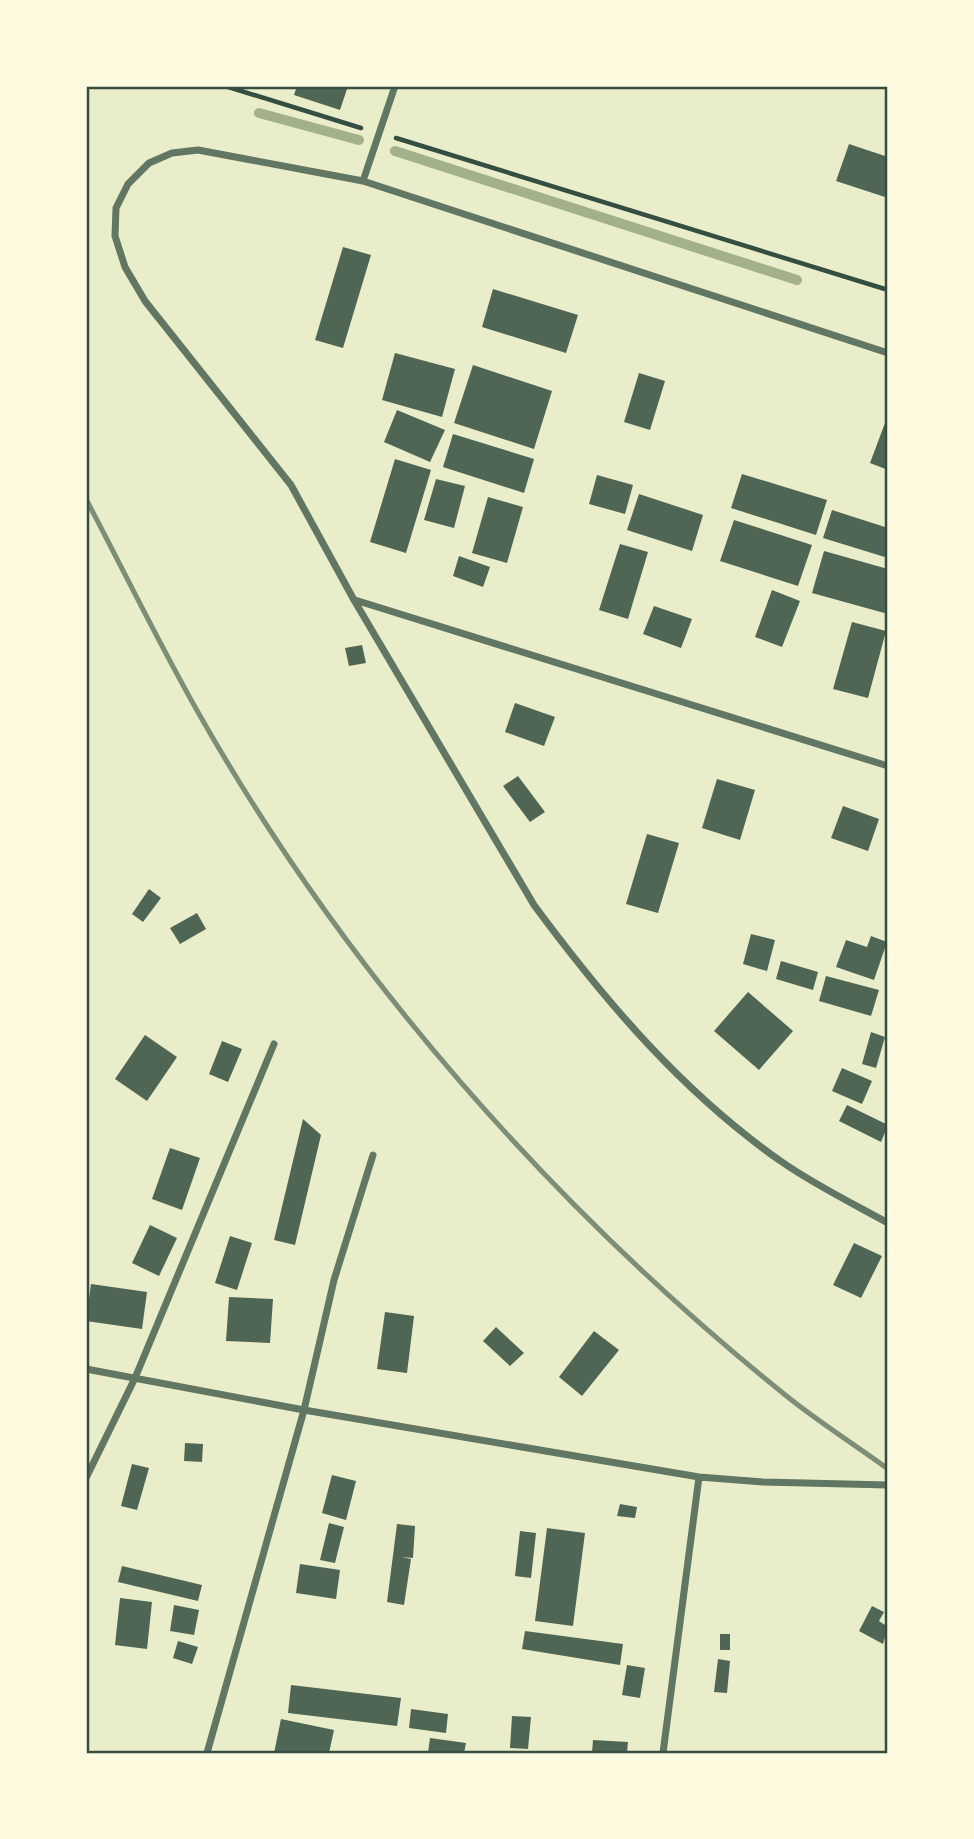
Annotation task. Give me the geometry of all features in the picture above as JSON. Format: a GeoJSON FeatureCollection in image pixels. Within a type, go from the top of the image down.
{"type":"FeatureCollection","features":[{"type":"Feature","properties":{"kind":"street"},"geometry":{"type":"LineString","coordinates":[[363,181],[395,86]]}},
{"type":"Feature","properties":{"kind":"street"},"geometry":{"type":"LineString","coordinates":[[888,353],[363,181],[198,150],[172,153],[149,163],[128,184],[116,208],[115,236],[125,267],[145,301],[291,485],[355,600],[534,905],[608,1001],[665,1063],[729,1122],[791,1168],[888,1223]]}},
{"type":"Feature","properties":{"kind":"street"},"geometry":{"type":"LineString","coordinates":[[355,600],[888,766]]}},
{"type":"Feature","properties":{"kind":"street"},"geometry":{"type":"LineString","coordinates":[[86,1478],[135,1378],[274,1044]]}},
{"type":"Feature","properties":{"kind":"street"},"geometry":{"type":"LineString","coordinates":[[207,1753],[304,1410],[334,1280],[373,1155]]}},
{"type":"Feature","properties":{"kind":"street"},"geometry":{"type":"LineString","coordinates":[[86,1369],[304,1410],[699,1477],[763,1482],[888,1485]]}},
{"type":"Feature","properties":{"kind":"street"},"geometry":{"type":"LineString","coordinates":[[663,1753],[699,1477]]}},
{"type":"Feature","properties":{"kind":"path"},"geometry":{"type":"LineString","coordinates":[[225,86],[888,290]]}},
{"type":"Feature","properties":{"kind":"building"},"geometry":{"type":"Polygon","coordinates":[[[297,86],[348,86],[340,110],[294,95],[297,86]]]}},
{"type":"Feature","properties":{"kind":"building"},"geometry":{"type":"Polygon","coordinates":[[[849,144],[888,157],[888,198],[836,181],[849,144]]]}},
{"type":"Feature","properties":{"kind":"building"},"geometry":{"type":"Polygon","coordinates":[[[343,247],[371,255],[343,348],[315,340],[343,247]]]}},
{"type":"Feature","properties":{"kind":"building"},"geometry":{"type":"Polygon","coordinates":[[[493,289],[578,315],[566,353],[482,327],[493,289]]]}},
{"type":"Feature","properties":{"kind":"building"},"geometry":{"type":"Polygon","coordinates":[[[395,353],[455,369],[442,417],[382,400],[395,353]]]}},
{"type":"Feature","properties":{"kind":"building"},"geometry":{"type":"Polygon","coordinates":[[[473,365],[552,391],[534,449],[454,423],[473,365]]]}},
{"type":"Feature","properties":{"kind":"building"},"geometry":{"type":"Polygon","coordinates":[[[639,373],[665,381],[650,430],[624,422],[639,373]]]}},
{"type":"Feature","properties":{"kind":"building"},"geometry":{"type":"Polygon","coordinates":[[[397,410],[445,430],[430,462],[384,442],[397,410]]]}},
{"type":"Feature","properties":{"kind":"building"},"geometry":{"type":"Polygon","coordinates":[[[885,423],[888,424],[888,470],[870,463],[885,423]]]}},
{"type":"Feature","properties":{"kind":"building"},"geometry":{"type":"Polygon","coordinates":[[[453,434],[534,459],[524,493],[443,467],[453,434]]]}},
{"type":"Feature","properties":{"kind":"building"},"geometry":{"type":"Polygon","coordinates":[[[395,459],[431,470],[406,553],[370,542],[395,459]]]}},
{"type":"Feature","properties":{"kind":"building"},"geometry":{"type":"Polygon","coordinates":[[[742,474],[827,500],[816,535],[731,508],[742,474]]]}},
{"type":"Feature","properties":{"kind":"building"},"geometry":{"type":"Polygon","coordinates":[[[597,475],[633,485],[625,514],[589,504],[597,475]]]}},
{"type":"Feature","properties":{"kind":"building"},"geometry":{"type":"Polygon","coordinates":[[[436,479],[465,486],[454,528],[424,520],[436,479]]]}},
{"type":"Feature","properties":{"kind":"building"},"geometry":{"type":"Polygon","coordinates":[[[639,494],[703,515],[692,551],[627,530],[639,494]]]}},
{"type":"Feature","properties":{"kind":"building"},"geometry":{"type":"Polygon","coordinates":[[[488,497],[523,507],[507,563],[472,553],[488,497]]]}},
{"type":"Feature","properties":{"kind":"building"},"geometry":{"type":"Polygon","coordinates":[[[832,510],[888,528],[888,558],[823,538],[832,510]]]}},
{"type":"Feature","properties":{"kind":"building"},"geometry":{"type":"Polygon","coordinates":[[[734,520],[812,545],[798,586],[720,561],[734,520]]]}},
{"type":"Feature","properties":{"kind":"building"},"geometry":{"type":"Polygon","coordinates":[[[620,544],[648,552],[628,619],[599,610],[620,544]]]}},
{"type":"Feature","properties":{"kind":"building"},"geometry":{"type":"Polygon","coordinates":[[[824,551],[888,569],[888,614],[812,593],[824,551]]]}},
{"type":"Feature","properties":{"kind":"building"},"geometry":{"type":"Polygon","coordinates":[[[459,556],[490,567],[483,587],[453,576],[459,556]]]}},
{"type":"Feature","properties":{"kind":"building"},"geometry":{"type":"Polygon","coordinates":[[[772,590],[800,601],[782,647],[755,637],[772,590]]]}},
{"type":"Feature","properties":{"kind":"building"},"geometry":{"type":"Polygon","coordinates":[[[654,606],[692,619],[681,648],[643,634],[654,606]]]}},
{"type":"Feature","properties":{"kind":"building"},"geometry":{"type":"Polygon","coordinates":[[[852,622],[886,631],[868,698],[833,689],[852,622]]]}},
{"type":"Feature","properties":{"kind":"building"},"geometry":{"type":"Polygon","coordinates":[[[362,645],[366,663],[349,666],[345,648],[362,645]]]}},
{"type":"Feature","properties":{"kind":"building"},"geometry":{"type":"Polygon","coordinates":[[[515,703],[555,717],[544,746],[505,732],[515,703]]]}},
{"type":"Feature","properties":{"kind":"building"},"geometry":{"type":"Polygon","coordinates":[[[518,776],[545,812],[530,822],[503,786],[518,776]]]}},
{"type":"Feature","properties":{"kind":"building"},"geometry":{"type":"Polygon","coordinates":[[[717,779],[755,790],[740,840],[702,828],[717,779]]]}},
{"type":"Feature","properties":{"kind":"building"},"geometry":{"type":"Polygon","coordinates":[[[843,806],[879,819],[868,851],[831,838],[843,806]]]}},
{"type":"Feature","properties":{"kind":"building"},"geometry":{"type":"Polygon","coordinates":[[[647,834],[679,843],[658,913],[626,904],[647,834]]]}},
{"type":"Feature","properties":{"kind":"building"},"geometry":{"type":"Polygon","coordinates":[[[149,889],[161,898],[143,922],[132,914],[149,889]]]}},
{"type":"Feature","properties":{"kind":"building"},"geometry":{"type":"Polygon","coordinates":[[[197,913],[206,929],[180,944],[170,928],[197,913]]]}},
{"type":"Feature","properties":{"kind":"building"},"geometry":{"type":"Polygon","coordinates":[[[751,934],[775,940],[767,971],[743,964],[751,934]]]}},
{"type":"Feature","properties":{"kind":"building"},"geometry":{"type":"Polygon","coordinates":[[[871,936],[887,942],[874,980],[836,967],[846,940],[867,947],[871,936]]]}},
{"type":"Feature","properties":{"kind":"building"},"geometry":{"type":"Polygon","coordinates":[[[781,961],[818,972],[813,990],[776,979],[781,961]]]}},
{"type":"Feature","properties":{"kind":"building"},"geometry":{"type":"Polygon","coordinates":[[[826,976],[879,990],[871,1016],[819,1001],[826,976]]]}},
{"type":"Feature","properties":{"kind":"building"},"geometry":{"type":"Polygon","coordinates":[[[748,992],[793,1031],[759,1070],[714,1031],[748,992]]]}},
{"type":"Feature","properties":{"kind":"building"},"geometry":{"type":"Polygon","coordinates":[[[871,1032],[885,1037],[876,1068],[862,1064],[871,1032]]]}},
{"type":"Feature","properties":{"kind":"building"},"geometry":{"type":"Polygon","coordinates":[[[145,1035],[177,1057],[147,1101],[115,1079],[145,1035]]]}},
{"type":"Feature","properties":{"kind":"building"},"geometry":{"type":"Polygon","coordinates":[[[222,1041],[242,1049],[228,1082],[209,1074],[222,1041]]]}},
{"type":"Feature","properties":{"kind":"building"},"geometry":{"type":"Polygon","coordinates":[[[842,1068],[872,1081],[862,1104],[832,1091],[842,1068]]]}},
{"type":"Feature","properties":{"kind":"building"},"geometry":{"type":"Polygon","coordinates":[[[847,1105],[888,1125],[881,1142],[839,1121],[847,1105]]]}},
{"type":"Feature","properties":{"kind":"building"},"geometry":{"type":"Polygon","coordinates":[[[303,1119],[321,1135],[295,1245],[274,1240],[303,1119]]]}},
{"type":"Feature","properties":{"kind":"building"},"geometry":{"type":"Polygon","coordinates":[[[170,1148],[200,1158],[182,1210],[152,1199],[170,1148]]]}},
{"type":"Feature","properties":{"kind":"building"},"geometry":{"type":"Polygon","coordinates":[[[150,1225],[177,1238],[159,1276],[132,1263],[150,1225]]]}},
{"type":"Feature","properties":{"kind":"building"},"geometry":{"type":"Polygon","coordinates":[[[230,1236],[252,1243],[237,1290],[215,1283],[230,1236]]]}},
{"type":"Feature","properties":{"kind":"building"},"geometry":{"type":"Polygon","coordinates":[[[854,1243],[882,1256],[861,1298],[833,1285],[854,1243]]]}},
{"type":"Feature","properties":{"kind":"building"},"geometry":{"type":"Polygon","coordinates":[[[91,1284],[147,1292],[142,1329],[86,1321],[91,1284]]]}},
{"type":"Feature","properties":{"kind":"building"},"geometry":{"type":"Polygon","coordinates":[[[229,1297],[273,1299],[270,1343],[226,1341],[229,1297]]]}},
{"type":"Feature","properties":{"kind":"building"},"geometry":{"type":"Polygon","coordinates":[[[385,1312],[414,1316],[407,1373],[377,1369],[385,1312]]]}},
{"type":"Feature","properties":{"kind":"building"},"geometry":{"type":"Polygon","coordinates":[[[496,1327],[524,1353],[510,1366],[483,1341],[496,1327]]]}},
{"type":"Feature","properties":{"kind":"building"},"geometry":{"type":"Polygon","coordinates":[[[594,1331],[619,1350],[582,1396],[559,1377],[594,1331]]]}},
{"type":"Feature","properties":{"kind":"building"},"geometry":{"type":"Polygon","coordinates":[[[185,1443],[203,1444],[202,1462],[184,1461],[185,1443]]]}},
{"type":"Feature","properties":{"kind":"building"},"geometry":{"type":"Polygon","coordinates":[[[132,1464],[149,1468],[137,1510],[121,1506],[132,1464]]]}},
{"type":"Feature","properties":{"kind":"building"},"geometry":{"type":"Polygon","coordinates":[[[332,1475],[356,1481],[346,1520],[322,1513],[332,1475]]]}},
{"type":"Feature","properties":{"kind":"building"},"geometry":{"type":"Polygon","coordinates":[[[620,1504],[637,1507],[635,1518],[617,1516],[620,1504]]]}},
{"type":"Feature","properties":{"kind":"building"},"geometry":{"type":"Polygon","coordinates":[[[329,1523],[344,1527],[335,1563],[320,1560],[329,1523]]]}},
{"type":"Feature","properties":{"kind":"building"},"geometry":{"type":"Polygon","coordinates":[[[397,1524],[415,1526],[413,1558],[402,1557],[411,1559],[404,1605],[387,1602],[397,1524]]]}},
{"type":"Feature","properties":{"kind":"building"},"geometry":{"type":"Polygon","coordinates":[[[547,1528],[585,1533],[573,1626],[535,1621],[547,1528]]]}},
{"type":"Feature","properties":{"kind":"building"},"geometry":{"type":"Polygon","coordinates":[[[520,1531],[536,1533],[531,1578],[515,1576],[520,1531]]]}},
{"type":"Feature","properties":{"kind":"building"},"geometry":{"type":"Polygon","coordinates":[[[300,1564],[340,1570],[336,1599],[296,1593],[300,1564]]]}},
{"type":"Feature","properties":{"kind":"building"},"geometry":{"type":"Polygon","coordinates":[[[122,1566],[202,1585],[198,1601],[118,1582],[122,1566]]]}},
{"type":"Feature","properties":{"kind":"building"},"geometry":{"type":"Polygon","coordinates":[[[120,1598],[152,1602],[147,1649],[115,1645],[120,1598]]]}},
{"type":"Feature","properties":{"kind":"building"},"geometry":{"type":"Polygon","coordinates":[[[174,1605],[199,1610],[194,1635],[170,1631],[174,1605]]]}},
{"type":"Feature","properties":{"kind":"building"},"geometry":{"type":"Polygon","coordinates":[[[872,1606],[884,1612],[879,1621],[888,1627],[883,1644],[859,1631],[872,1606]]]}},
{"type":"Feature","properties":{"kind":"building"},"geometry":{"type":"Polygon","coordinates":[[[525,1631],[623,1644],[620,1665],[522,1649],[525,1631]]]}},
{"type":"Feature","properties":{"kind":"building"},"geometry":{"type":"Polygon","coordinates":[[[720,1634],[730,1634],[730,1650],[720,1650],[720,1634]]]}},
{"type":"Feature","properties":{"kind":"building"},"geometry":{"type":"Polygon","coordinates":[[[178,1641],[198,1647],[192,1664],[173,1658],[178,1641]]]}},
{"type":"Feature","properties":{"kind":"building"},"geometry":{"type":"Polygon","coordinates":[[[718,1659],[730,1661],[727,1693],[714,1692],[718,1659]]]}},
{"type":"Feature","properties":{"kind":"building"},"geometry":{"type":"Polygon","coordinates":[[[627,1665],[645,1668],[640,1698],[622,1695],[627,1665]]]}},
{"type":"Feature","properties":{"kind":"building"},"geometry":{"type":"Polygon","coordinates":[[[291,1685],[401,1698],[397,1726],[288,1713],[291,1685]]]}},
{"type":"Feature","properties":{"kind":"building"},"geometry":{"type":"Polygon","coordinates":[[[411,1709],[448,1714],[446,1733],[409,1728],[411,1709]]]}},
{"type":"Feature","properties":{"kind":"building"},"geometry":{"type":"Polygon","coordinates":[[[512,1716],[531,1717],[528,1749],[510,1748],[512,1716]]]}},
{"type":"Feature","properties":{"kind":"building"},"geometry":{"type":"Polygon","coordinates":[[[281,1719],[334,1730],[329,1753],[274,1753],[281,1719]]]}},
{"type":"Feature","properties":{"kind":"building"},"geometry":{"type":"Polygon","coordinates":[[[430,1738],[466,1743],[464,1753],[428,1753],[430,1738]]]}},
{"type":"Feature","properties":{"kind":"building"},"geometry":{"type":"Polygon","coordinates":[[[593,1740],[628,1742],[627,1753],[592,1753],[593,1740]]]}},
{"type":"Feature","properties":{"kind":"waterway"},"geometry":{"type":"LineString","coordinates":[[259,113],[359,140]]}},
{"type":"Feature","properties":{"kind":"waterway"},"geometry":{"type":"LineString","coordinates":[[395,151],[797,280]]}},
{"type":"Feature","properties":{"kind":"railway"},"geometry":{"type":"LineString","coordinates":[[86,499],[184,688],[257,810],[320,903],[388,994],[460,1081],[536,1165],[616,1246],[699,1322],[797,1404],[888,1469]]}}]}
